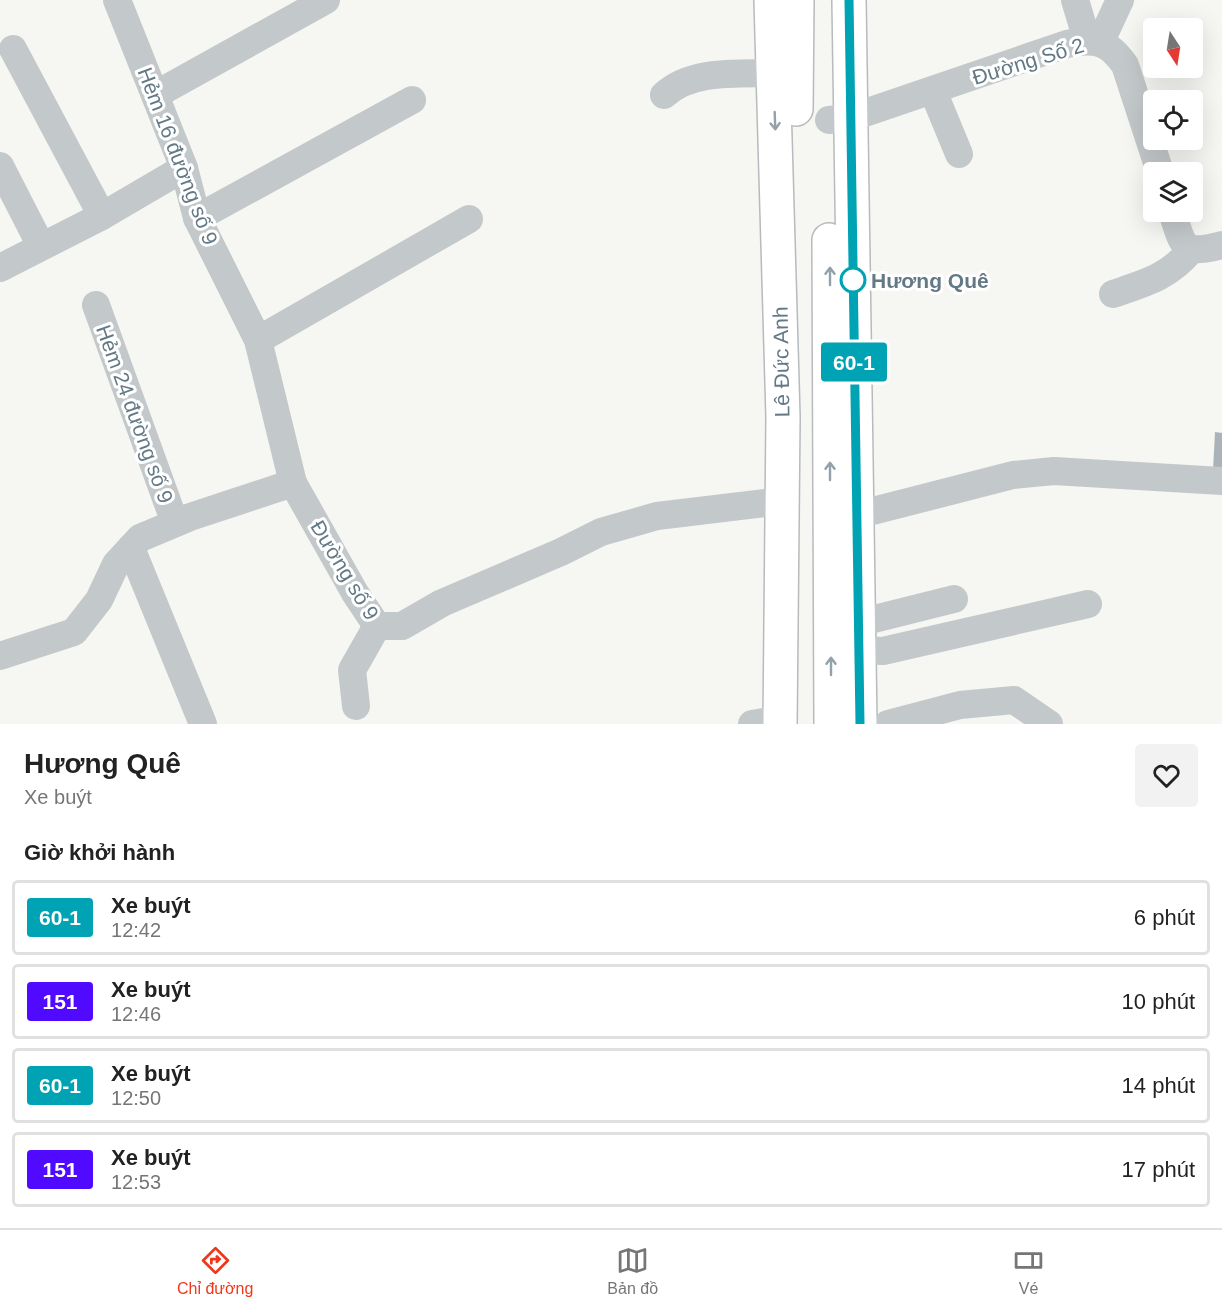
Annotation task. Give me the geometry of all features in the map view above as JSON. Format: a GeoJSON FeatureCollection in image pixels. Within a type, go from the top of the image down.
{"type":"FeatureCollection","features":[{"type":"Feature","properties":{"kind":"highway","name":"Lê Đức Anh"},"geometry":{"type":"LineString","coordinates":[[771,0],[783,417],[777,723]]}},
{"type":"Feature","properties":{"kind":"highway","name":"Lê Đức Anh"},"geometry":{"type":"LineString","coordinates":[[777,723],[796,146],[797,0]]}},
{"type":"Feature","properties":{"kind":"highway"},"geometry":{"type":"LineString","coordinates":[[828,0],[839,119],[857,516],[860,724]]}},
{"type":"Feature","properties":{"kind":"highway"},"geometry":{"type":"LineString","coordinates":[[831,724],[839,119],[849,0]]}},
{"type":"Feature","properties":{"kind":"street","name":"Hẻm 16 đường số 9"},"geometry":{"type":"LineString","coordinates":[[117,0],[184,168],[197,218],[258,340],[293,483]]}},
{"type":"Feature","properties":{"kind":"street"},"geometry":{"type":"LineString","coordinates":[[155,95],[326,0]]}},
{"type":"Feature","properties":{"kind":"street"},"geometry":{"type":"LineString","coordinates":[[1075,0],[1094,41]]}},
{"type":"Feature","properties":{"kind":"street"},"geometry":{"type":"LineString","coordinates":[[1094,41],[1120,0]]}},
{"type":"Feature","properties":{"kind":"street","name":"Đường Số 2"},"geometry":{"type":"LineString","coordinates":[[839,119],[933,91],[1067,44],[1094,41],[1115,51],[1125,65],[1157,162]]}},
{"type":"Feature","properties":{"kind":"street"},"geometry":{"type":"LineString","coordinates":[[14,49],[102,216]]}},
{"type":"Feature","properties":{"kind":"street"},"geometry":{"type":"LineString","coordinates":[[664,95],[674,86],[695,78],[774,73]]}},
{"type":"Feature","properties":{"kind":"street"},"geometry":{"type":"LineString","coordinates":[[933,91],[959,154]]}},
{"type":"Feature","properties":{"kind":"street"},"geometry":{"type":"LineString","coordinates":[[197,218],[412,100]]}},
{"type":"Feature","properties":{"kind":"street"},"geometry":{"type":"LineString","coordinates":[[0,166],[41,246]]}},
{"type":"Feature","properties":{"kind":"street"},"geometry":{"type":"LineString","coordinates":[[0,268],[102,216],[184,168]]}},
{"type":"Feature","properties":{"kind":"street"},"geometry":{"type":"LineString","coordinates":[[258,340],[469,219]]}},
{"type":"Feature","properties":{"kind":"street"},"geometry":{"type":"LineString","coordinates":[[1176,222],[1184,244],[1191,250],[1222,245]]}},
{"type":"Feature","properties":{"kind":"street"},"geometry":{"type":"LineString","coordinates":[[1113,294],[1159,277],[1174,268],[1191,250]]}},
{"type":"Feature","properties":{"kind":"street","name":"Hẻm 24 đường số 9"},"geometry":{"type":"LineString","coordinates":[[96,305],[175,523]]}},
{"type":"Feature","properties":{"kind":"street"},"geometry":{"type":"LineString","coordinates":[[857,516],[1013,475],[1035,472],[1054,471],[1222,482]]}},
{"type":"Feature","properties":{"kind":"street"},"geometry":{"type":"LineString","coordinates":[[0,656],[74,632],[99,600],[116,564],[140,538],[175,523],[293,483]]}},
{"type":"Feature","properties":{"kind":"street","name":"Đường số 9"},"geometry":{"type":"LineString","coordinates":[[293,483],[355,593],[377,626],[402,626],[442,603],[561,552],[601,532],[657,516],[782,501]]}},
{"type":"Feature","properties":{"kind":"street"},"geometry":{"type":"LineString","coordinates":[[131,548],[204,724]]}},
{"type":"Feature","properties":{"kind":"street"},"geometry":{"type":"LineString","coordinates":[[858,636],[954,599]]}},
{"type":"Feature","properties":{"kind":"street"},"geometry":{"type":"LineString","coordinates":[[858,636],[883,651],[1089,604]]}},
{"type":"Feature","properties":{"kind":"street"},"geometry":{"type":"LineString","coordinates":[[357,706],[352,670],[377,626]]}},
{"type":"Feature","properties":{"kind":"street"},"geometry":{"type":"LineString","coordinates":[[888,724],[960,705],[1014,700],[1049,724]]}},
{"type":"Feature","properties":{"kind":"building"},"geometry":{"type":"Polygon","coordinates":[[[1215,432],[1222,433],[1222,471],[1213,470],[1215,432]]]}},
{"type":"Feature","properties":{"kind":"bus line","name":"60-1"},"geometry":{"type":"LineString","coordinates":[[849,0],[860,724]]}},
{"type":"Feature","properties":{"kind":"place","name":"Hương Quê"},"geometry":{"type":"Point","coordinates":[853,280]}}]}
